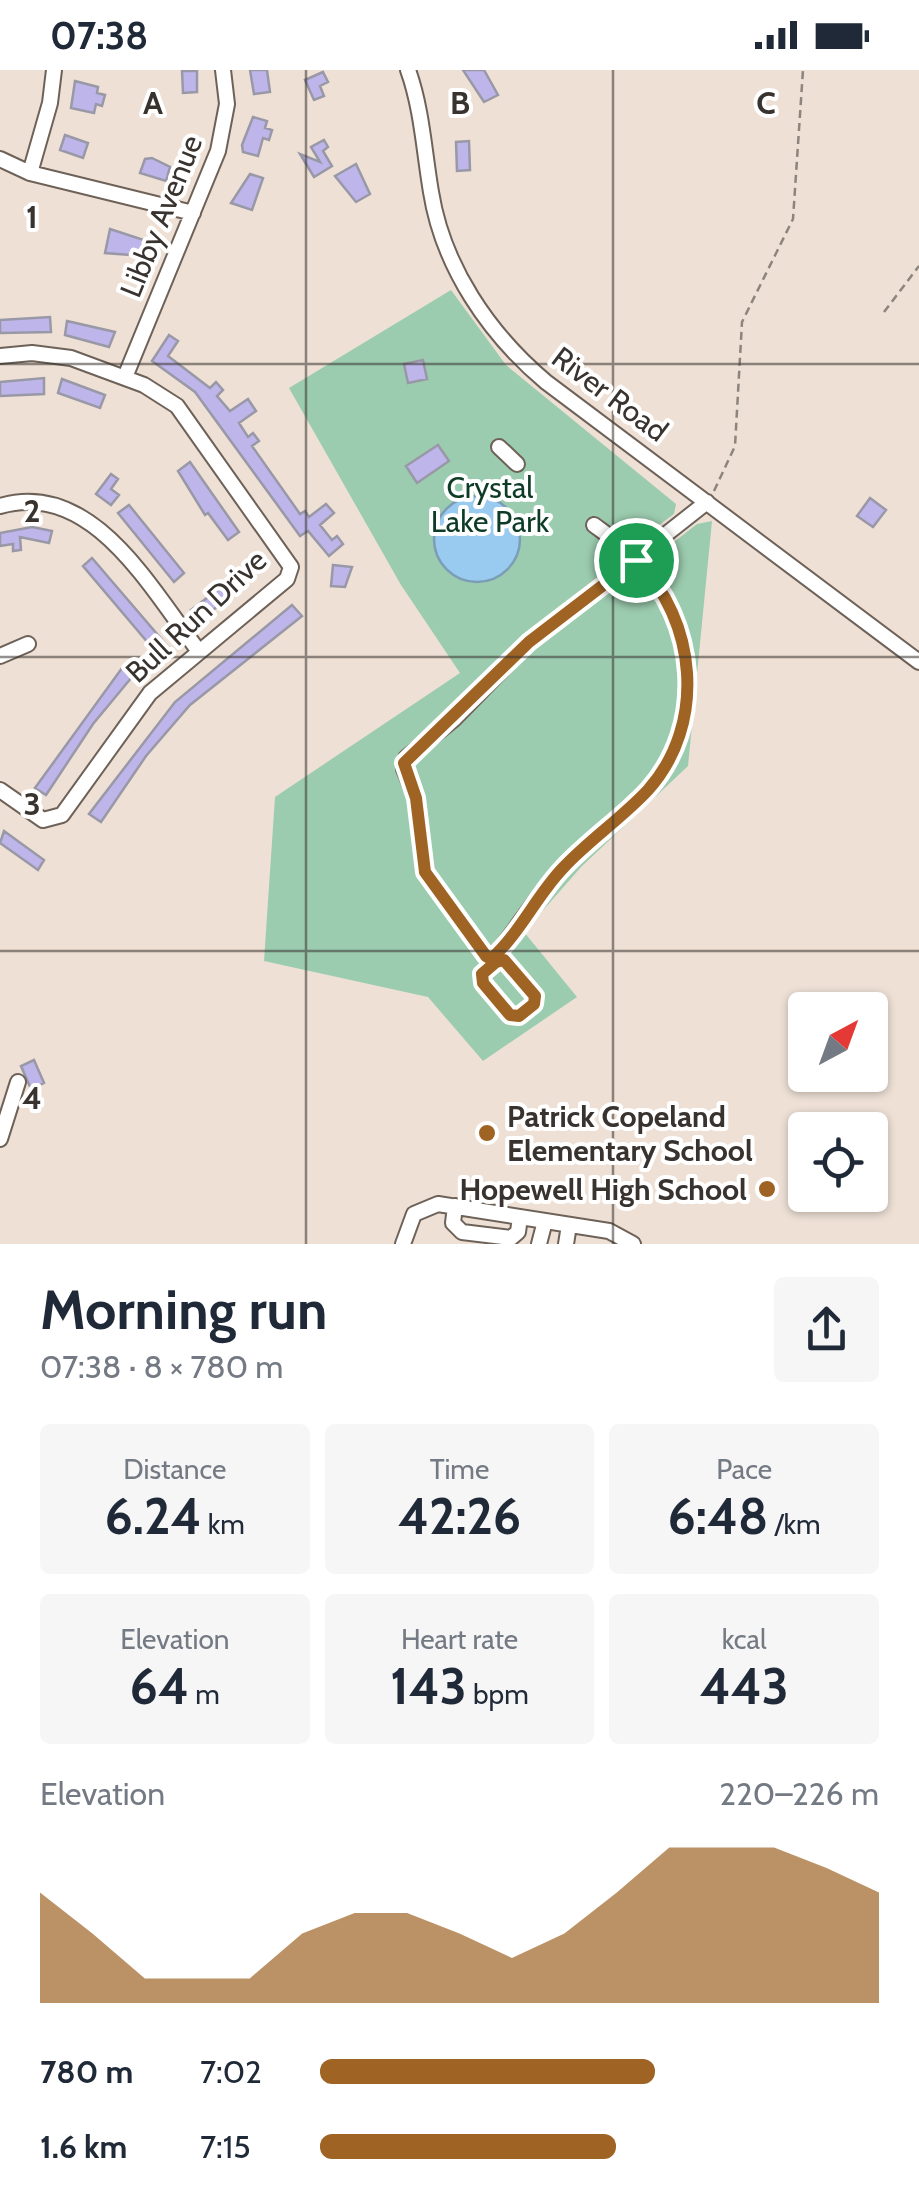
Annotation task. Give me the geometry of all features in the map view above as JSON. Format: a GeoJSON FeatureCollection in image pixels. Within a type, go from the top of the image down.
{"type":"FeatureCollection","features":[{"type":"Feature","properties":{"kind":"street"},"geometry":{"type":"LineString","coordinates":[[30,173],[50,103],[54,70]]}},
{"type":"Feature","properties":{"kind":"street","name":"Libby Avenue"},"geometry":{"type":"LineString","coordinates":[[125,377],[224,131],[223,70]]}},
{"type":"Feature","properties":{"kind":"street","name":"River Road"},"geometry":{"type":"LineString","coordinates":[[408,70],[421,117],[437,221],[453,262],[485,316],[546,382],[919,662]]}},
{"type":"Feature","properties":{"kind":"street"},"geometry":{"type":"LineString","coordinates":[[0,159],[30,173],[193,213]]}},
{"type":"Feature","properties":{"kind":"street","name":"Bull Run Drive"},"geometry":{"type":"LineString","coordinates":[[0,356],[51,354],[125,377],[163,396],[188,418],[290,562],[287,579],[198,650],[130,717],[56,819],[40,818],[0,790]]}},
{"type":"Feature","properties":{"kind":"street"},"geometry":{"type":"LineString","coordinates":[[499,447],[517,464]]}},
{"type":"Feature","properties":{"kind":"street"},"geometry":{"type":"LineString","coordinates":[[0,506],[45,502],[84,517],[113,544],[198,650]]}},
{"type":"Feature","properties":{"kind":"street"},"geometry":{"type":"LineString","coordinates":[[594,525],[636,560],[650,574],[668,605],[686,654],[689,685],[681,730],[649,788],[562,868],[494,960],[425,872],[416,798],[404,763],[529,642],[636,560],[707,502]]}},
{"type":"Feature","properties":{"kind":"street"},"geometry":{"type":"LineString","coordinates":[[0,656],[28,644]]}},
{"type":"Feature","properties":{"kind":"street"},"geometry":{"type":"LineString","coordinates":[[0,1139],[18,1082]]}},
{"type":"Feature","properties":{"kind":"street"},"geometry":{"type":"LineString","coordinates":[[402,1244],[409,1222],[420,1208],[438,1204],[609,1231],[633,1244]]}},
{"type":"Feature","properties":{"kind":"street"},"geometry":{"type":"LineString","coordinates":[[455,1206],[453,1223],[462,1232],[511,1238],[518,1232],[520,1218]]}},
{"type":"Feature","properties":{"kind":"street"},"geometry":{"type":"LineString","coordinates":[[539,1244],[544,1221]]}},
{"type":"Feature","properties":{"kind":"street"},"geometry":{"type":"LineString","coordinates":[[566,1244],[569,1225]]}},
{"type":"Feature","properties":{"kind":"path"},"geometry":{"type":"LineString","coordinates":[[707,502],[735,446],[742,322],[794,220],[803,70]]}},
{"type":"Feature","properties":{"kind":"path"},"geometry":{"type":"LineString","coordinates":[[884,312],[919,266]]}},
{"type":"Feature","properties":{"kind":"green space","name":"Crystal Lake Park"},"geometry":{"type":"Polygon","coordinates":[[[451,290],[506,365],[676,504],[674,514],[636,542],[651,560],[697,524],[712,521],[688,766],[582,866],[524,932],[577,997],[483,1061],[428,997],[264,961],[275,797],[460,673],[401,585],[289,388],[451,290]]]}},
{"type":"Feature","properties":{"kind":"water"},"geometry":{"type":"Polygon","coordinates":[[[469,496],[485,496],[508,508],[517,522],[517,556],[508,570],[485,582],[469,582],[453,575],[441,563],[434,547],[434,531],[441,515],[453,503],[469,496]]]}},
{"type":"Feature","properties":{"kind":"building"},"geometry":{"type":"Polygon","coordinates":[[[250,70],[267,70],[270,92],[254,94],[250,70]]]}},
{"type":"Feature","properties":{"kind":"building"},"geometry":{"type":"Polygon","coordinates":[[[463,70],[484,70],[498,95],[484,102],[463,70]]]}},
{"type":"Feature","properties":{"kind":"building"},"geometry":{"type":"Polygon","coordinates":[[[182,71],[197,71],[197,92],[183,93],[182,71]]]}},
{"type":"Feature","properties":{"kind":"building"},"geometry":{"type":"Polygon","coordinates":[[[323,72],[328,82],[320,86],[324,96],[314,100],[305,80],[323,72]]]}},
{"type":"Feature","properties":{"kind":"building"},"geometry":{"type":"Polygon","coordinates":[[[75,81],[98,87],[97,93],[105,95],[102,106],[96,104],[94,113],[71,108],[75,81]]]}},
{"type":"Feature","properties":{"kind":"building"},"geometry":{"type":"Polygon","coordinates":[[[253,117],[267,121],[265,128],[272,130],[269,140],[263,138],[258,156],[243,152],[242,145],[253,117]]]}},
{"type":"Feature","properties":{"kind":"building"},"geometry":{"type":"Polygon","coordinates":[[[65,135],[88,143],[83,158],[60,150],[65,135]]]}},
{"type":"Feature","properties":{"kind":"building"},"geometry":{"type":"Polygon","coordinates":[[[324,140],[328,147],[323,151],[332,166],[314,177],[300,154],[320,162],[311,147],[324,140]]]}},
{"type":"Feature","properties":{"kind":"building"},"geometry":{"type":"Polygon","coordinates":[[[469,141],[470,170],[457,171],[456,142],[469,141]]]}},
{"type":"Feature","properties":{"kind":"building"},"geometry":{"type":"Polygon","coordinates":[[[152,158],[170,167],[166,181],[140,173],[145,159],[152,158]]]}},
{"type":"Feature","properties":{"kind":"building"},"geometry":{"type":"Polygon","coordinates":[[[356,164],[370,194],[356,202],[335,176],[356,164]]]}},
{"type":"Feature","properties":{"kind":"building"},"geometry":{"type":"Polygon","coordinates":[[[250,174],[263,178],[252,210],[231,203],[250,174]]]}},
{"type":"Feature","properties":{"kind":"building"},"geometry":{"type":"Polygon","coordinates":[[[110,229],[147,241],[144,256],[105,253],[110,229]]]}},
{"type":"Feature","properties":{"kind":"building"},"geometry":{"type":"Polygon","coordinates":[[[50,317],[51,332],[0,333],[0,320],[50,317]]]}},
{"type":"Feature","properties":{"kind":"building"},"geometry":{"type":"Polygon","coordinates":[[[67,321],[115,332],[109,347],[65,335],[67,321]]]}},
{"type":"Feature","properties":{"kind":"building"},"geometry":{"type":"Polygon","coordinates":[[[169,335],[178,341],[168,356],[210,388],[216,382],[223,390],[217,396],[230,411],[248,399],[256,411],[239,423],[248,437],[253,433],[259,441],[252,446],[300,514],[305,511],[309,517],[326,504],[334,513],[320,525],[332,540],[337,536],[343,544],[329,556],[308,531],[300,536],[195,392],[152,361],[169,335]]]}},
{"type":"Feature","properties":{"kind":"building"},"geometry":{"type":"Polygon","coordinates":[[[423,360],[427,379],[408,383],[404,364],[423,360]]]}},
{"type":"Feature","properties":{"kind":"building"},"geometry":{"type":"Polygon","coordinates":[[[44,378],[44,394],[0,396],[0,382],[44,378]]]}},
{"type":"Feature","properties":{"kind":"building"},"geometry":{"type":"Polygon","coordinates":[[[62,379],[105,395],[100,408],[58,393],[62,379]]]}},
{"type":"Feature","properties":{"kind":"building"},"geometry":{"type":"Polygon","coordinates":[[[438,445],[449,461],[417,483],[406,466],[438,445]]]}},
{"type":"Feature","properties":{"kind":"building"},"geometry":{"type":"Polygon","coordinates":[[[190,462],[239,532],[228,540],[208,513],[205,515],[178,471],[190,462]]]}},
{"type":"Feature","properties":{"kind":"building"},"geometry":{"type":"Polygon","coordinates":[[[111,474],[118,479],[111,489],[119,495],[111,505],[96,494],[111,474]]]}},
{"type":"Feature","properties":{"kind":"building"},"geometry":{"type":"Polygon","coordinates":[[[870,498],[886,510],[873,527],[857,516],[870,498]]]}},
{"type":"Feature","properties":{"kind":"building"},"geometry":{"type":"Polygon","coordinates":[[[129,505],[184,573],[174,582],[118,513],[129,505]]]}},
{"type":"Feature","properties":{"kind":"building"},"geometry":{"type":"Polygon","coordinates":[[[32,527],[52,531],[49,543],[20,537],[21,550],[13,551],[13,544],[0,546],[0,533],[32,527]]]}},
{"type":"Feature","properties":{"kind":"building"},"geometry":{"type":"Polygon","coordinates":[[[92,558],[169,648],[160,657],[83,566],[92,558]]]}},
{"type":"Feature","properties":{"kind":"building"},"geometry":{"type":"Polygon","coordinates":[[[333,565],[352,567],[345,587],[331,586],[333,565]]]}},
{"type":"Feature","properties":{"kind":"building"},"geometry":{"type":"Polygon","coordinates":[[[232,579],[240,589],[200,620],[191,610],[232,579]]]}},
{"type":"Feature","properties":{"kind":"building"},"geometry":{"type":"Polygon","coordinates":[[[292,605],[302,616],[190,705],[146,756],[101,822],[89,814],[175,702],[292,605]]]}},
{"type":"Feature","properties":{"kind":"building"},"geometry":{"type":"Polygon","coordinates":[[[122,668],[132,677],[93,724],[46,795],[35,788],[122,668]]]}},
{"type":"Feature","properties":{"kind":"building"},"geometry":{"type":"Polygon","coordinates":[[[4,831],[44,860],[38,870],[0,843],[4,831]]]}},
{"type":"Feature","properties":{"kind":"building"},"geometry":{"type":"Polygon","coordinates":[[[34,1060],[44,1083],[31,1089],[21,1066],[34,1060]]]}},
{"type":"Feature","properties":{"kind":"place","name":"Patrick Copeland Elementary School"},"geometry":{"type":"Point","coordinates":[487,1133]}},
{"type":"Feature","properties":{"kind":"place","name":"Hopewell High School"},"geometry":{"type":"Point","coordinates":[767,1189]}},
{"type":"Feature","properties":{"kind":"route"},"geometry":{"type":"LineString","coordinates":[[636,560],[519,650],[454,719],[404,763],[416,798],[418,842],[425,872],[486,956],[496,962],[504,960],[535,996],[534,1004],[519,1016],[510,1015],[483,983],[482,974],[496,962],[492,958],[562,868],[649,788],[663,770],[681,730],[689,685],[686,654],[668,605],[650,574],[636,560]]}}]}
